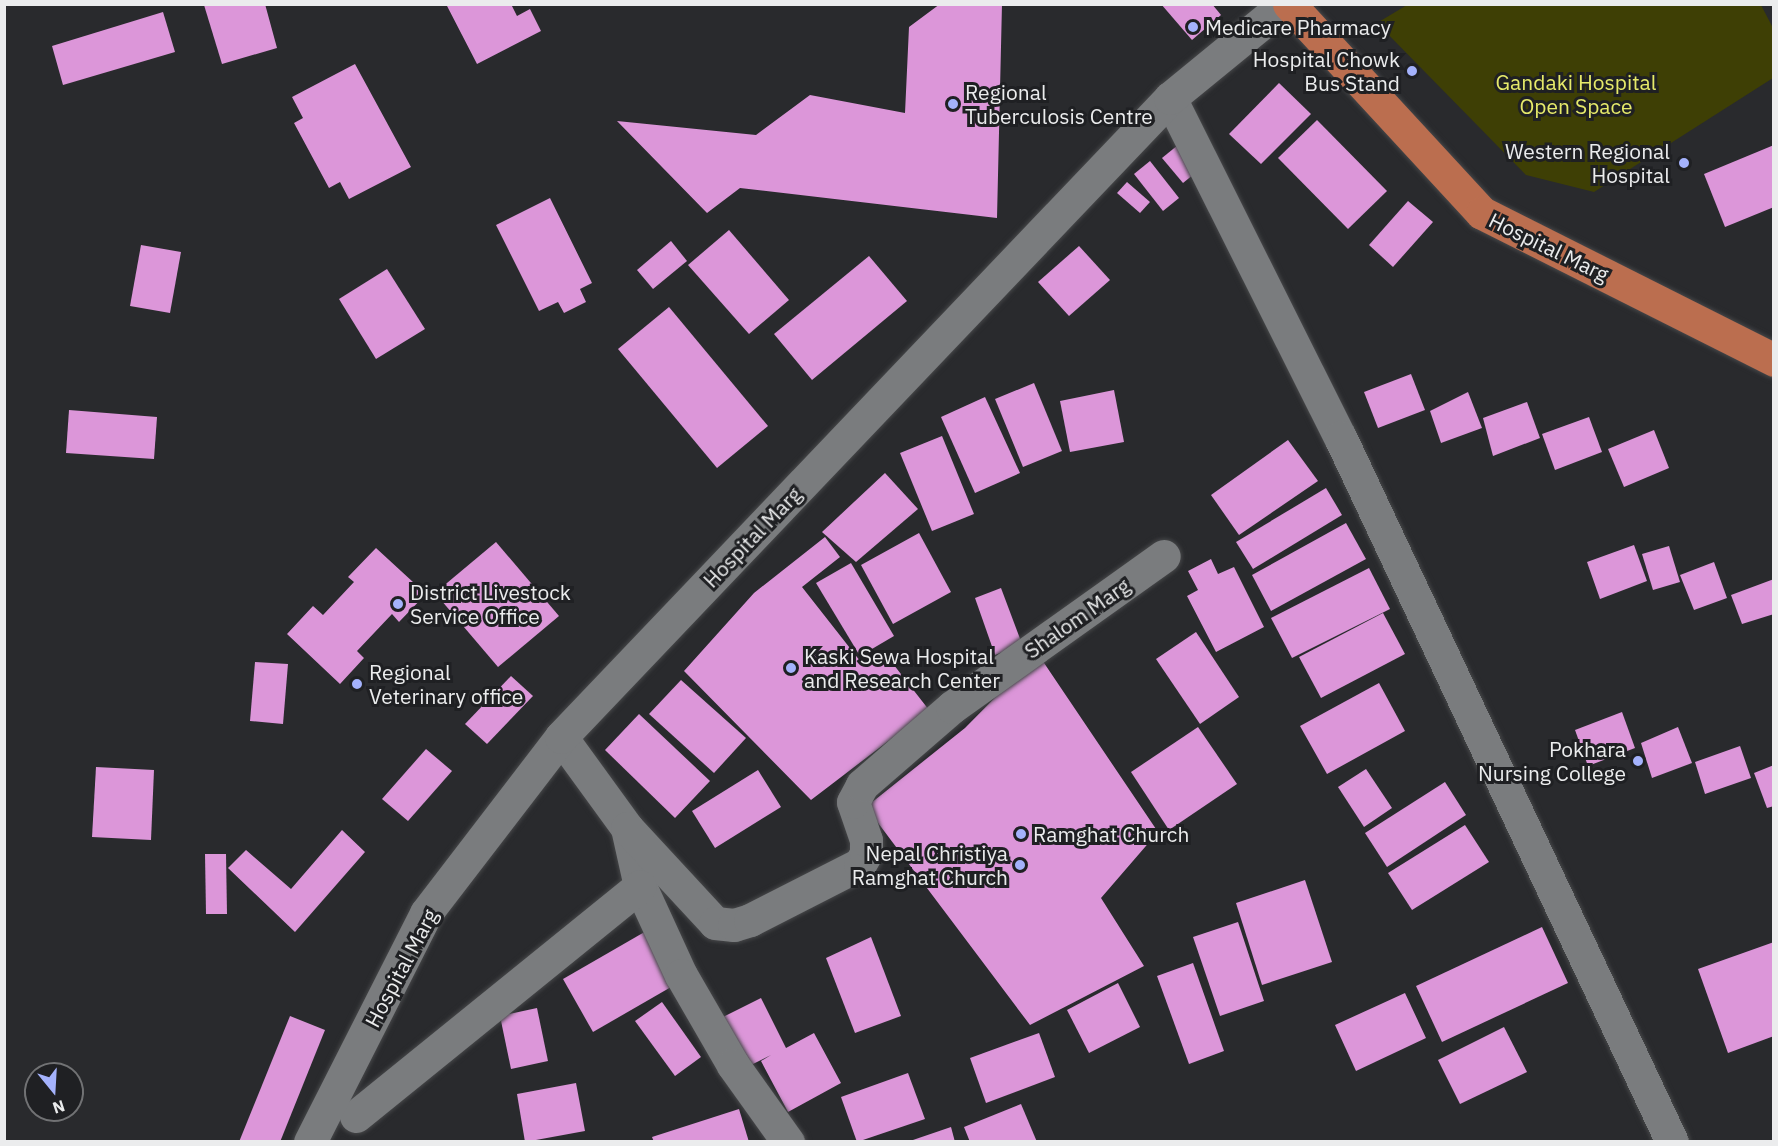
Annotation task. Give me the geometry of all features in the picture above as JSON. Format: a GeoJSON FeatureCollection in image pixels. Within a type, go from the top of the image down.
{"type":"FeatureCollection","features":[{"type":"Feature","properties":{"kind":"main road","name":"Hospital Marg"},"geometry":{"type":"LineString","coordinates":[[1287,4],[1482,213],[1773,360]]}},
{"type":"Feature","properties":{"kind":"street","name":"Hospital Marg"},"geometry":{"type":"LineString","coordinates":[[310,1142],[351,1066],[426,913],[561,737],[1170,98],[1287,4]]}},
{"type":"Feature","properties":{"kind":"street"},"geometry":{"type":"LineString","coordinates":[[1170,98],[1340,437],[1672,1142]]}},
{"type":"Feature","properties":{"kind":"street","name":"Shalom Marg"},"geometry":{"type":"LineString","coordinates":[[627,828],[715,923],[734,926],[750,921],[860,864],[866,853],[866,840],[854,802],[862,785],[952,707],[1164,556]]}},
{"type":"Feature","properties":{"kind":"street"},"geometry":{"type":"LineString","coordinates":[[561,737],[627,828],[640,886],[681,975],[733,1065],[788,1142]]}},
{"type":"Feature","properties":{"kind":"street"},"geometry":{"type":"LineString","coordinates":[[358,1129],[640,886]]}},
{"type":"Feature","properties":{"kind":"street"},"geometry":{"type":"LineString","coordinates":[[351,1066],[358,1129]]}},
{"type":"Feature","properties":{"kind":"green space","name":"Gandaki Hospital Open Space"},"geometry":{"type":"Polygon","coordinates":[[[1407,5],[1761,5],[1773,28],[1773,78],[1594,192],[1526,175],[1377,23],[1407,5]]]}},
{"type":"Feature","properties":{"kind":"building"},"geometry":{"type":"Polygon","coordinates":[[[265,4],[277,48],[222,64],[204,5],[265,4]]]}},
{"type":"Feature","properties":{"kind":"building"},"geometry":{"type":"Polygon","coordinates":[[[446,4],[511,4],[517,16],[530,9],[541,31],[477,64],[446,4]]]}},
{"type":"Feature","properties":{"kind":"building","name":"Regional Tuberculosis Centre"},"geometry":{"type":"Polygon","coordinates":[[[940,4],[1002,4],[997,218],[740,188],[707,213],[617,121],[756,135],[810,95],[905,113],[909,27],[940,4]]]}},
{"type":"Feature","properties":{"kind":"building","name":"Medicare Pharmacy"},"geometry":{"type":"Polygon","coordinates":[[[1161,4],[1212,4],[1221,15],[1192,40],[1161,4]]]}},
{"type":"Feature","properties":{"kind":"building"},"geometry":{"type":"Polygon","coordinates":[[[163,12],[175,52],[63,85],[52,46],[163,12]]]}},
{"type":"Feature","properties":{"kind":"building"},"geometry":{"type":"Polygon","coordinates":[[[355,64],[411,167],[349,199],[340,182],[329,188],[294,123],[303,118],[292,97],[355,64]]]}},
{"type":"Feature","properties":{"kind":"building"},"geometry":{"type":"Polygon","coordinates":[[[1279,83],[1311,114],[1261,164],[1229,134],[1279,83]]]}},
{"type":"Feature","properties":{"kind":"building"},"geometry":{"type":"Polygon","coordinates":[[[1317,120],[1387,191],[1348,229],[1278,158],[1317,120]]]}},
{"type":"Feature","properties":{"kind":"building"},"geometry":{"type":"Polygon","coordinates":[[[1178,145],[1199,170],[1183,183],[1162,158],[1178,145]]]}},
{"type":"Feature","properties":{"kind":"building"},"geometry":{"type":"Polygon","coordinates":[[[1774,145],[1774,207],[1725,227],[1704,174],[1774,145]]]}},
{"type":"Feature","properties":{"kind":"building"},"geometry":{"type":"Polygon","coordinates":[[[1150,161],[1179,198],[1163,211],[1134,174],[1150,161]]]}},
{"type":"Feature","properties":{"kind":"building"},"geometry":{"type":"Polygon","coordinates":[[[1127,182],[1150,202],[1140,213],[1117,193],[1127,182]]]}},
{"type":"Feature","properties":{"kind":"building"},"geometry":{"type":"Polygon","coordinates":[[[550,198],[592,283],[580,289],[586,302],[564,313],[558,302],[539,311],[496,225],[550,198]]]}},
{"type":"Feature","properties":{"kind":"building"},"geometry":{"type":"Polygon","coordinates":[[[1408,201],[1433,222],[1393,267],[1369,245],[1408,201]]]}},
{"type":"Feature","properties":{"kind":"building"},"geometry":{"type":"Polygon","coordinates":[[[729,230],[789,300],[749,334],[688,265],[729,230]]]}},
{"type":"Feature","properties":{"kind":"building"},"geometry":{"type":"Polygon","coordinates":[[[671,241],[687,261],[653,289],[637,270],[671,241]]]}},
{"type":"Feature","properties":{"kind":"building"},"geometry":{"type":"Polygon","coordinates":[[[141,245],[181,252],[170,313],[130,306],[141,245]]]}},
{"type":"Feature","properties":{"kind":"building"},"geometry":{"type":"Polygon","coordinates":[[[1079,246],[1110,280],[1069,316],[1038,282],[1079,246]]]}},
{"type":"Feature","properties":{"kind":"building"},"geometry":{"type":"Polygon","coordinates":[[[869,256],[907,301],[812,380],[774,334],[869,256]]]}},
{"type":"Feature","properties":{"kind":"building"},"geometry":{"type":"Polygon","coordinates":[[[387,269],[425,329],[376,359],[339,299],[387,269]]]}},
{"type":"Feature","properties":{"kind":"building"},"geometry":{"type":"Polygon","coordinates":[[[669,307],[768,426],[717,468],[618,349],[669,307]]]}},
{"type":"Feature","properties":{"kind":"building"},"geometry":{"type":"Polygon","coordinates":[[[1411,374],[1425,410],[1378,428],[1364,392],[1411,374]]]}},
{"type":"Feature","properties":{"kind":"building"},"geometry":{"type":"Polygon","coordinates":[[[1034,383],[1062,451],[1023,467],[995,399],[1034,383]]]}},
{"type":"Feature","properties":{"kind":"building"},"geometry":{"type":"Polygon","coordinates":[[[1114,390],[1124,442],[1070,452],[1060,401],[1114,390]]]}},
{"type":"Feature","properties":{"kind":"building"},"geometry":{"type":"Polygon","coordinates":[[[1468,392],[1482,428],[1441,443],[1430,411],[1468,392]]]}},
{"type":"Feature","properties":{"kind":"building"},"geometry":{"type":"Polygon","coordinates":[[[985,397],[1020,473],[975,493],[941,417],[985,397]]]}},
{"type":"Feature","properties":{"kind":"building"},"geometry":{"type":"Polygon","coordinates":[[[1527,402],[1540,438],[1493,456],[1483,418],[1527,402]]]}},
{"type":"Feature","properties":{"kind":"building"},"geometry":{"type":"Polygon","coordinates":[[[69,410],[157,417],[154,459],[66,453],[69,410]]]}},
{"type":"Feature","properties":{"kind":"building"},"geometry":{"type":"Polygon","coordinates":[[[1589,417],[1602,452],[1555,470],[1542,434],[1589,417]]]}},
{"type":"Feature","properties":{"kind":"building"},"geometry":{"type":"Polygon","coordinates":[[[1654,430],[1669,468],[1624,487],[1608,449],[1654,430]]]}},
{"type":"Feature","properties":{"kind":"building"},"geometry":{"type":"Polygon","coordinates":[[[942,436],[974,514],[932,531],[900,453],[942,436]]]}},
{"type":"Feature","properties":{"kind":"building"},"geometry":{"type":"Polygon","coordinates":[[[1288,440],[1318,481],[1239,535],[1211,495],[1288,440]]]}},
{"type":"Feature","properties":{"kind":"building"},"geometry":{"type":"Polygon","coordinates":[[[885,473],[918,509],[856,562],[822,532],[885,473]]]}},
{"type":"Feature","properties":{"kind":"building"},"geometry":{"type":"Polygon","coordinates":[[[1326,488],[1342,515],[1253,569],[1236,542],[1326,488]]]}},
{"type":"Feature","properties":{"kind":"building"},"geometry":{"type":"Polygon","coordinates":[[[1346,523],[1366,559],[1271,611],[1252,575],[1346,523]]]}},
{"type":"Feature","properties":{"kind":"building"},"geometry":{"type":"Polygon","coordinates":[[[919,533],[951,592],[893,624],[861,565],[919,533]]]}},
{"type":"Feature","properties":{"kind":"building","name":"Kaski Sewa Hospital and Research Center"},"geometry":{"type":"Polygon","coordinates":[[[825,537],[840,557],[802,587],[864,666],[883,651],[929,710],[811,800],[684,671],[754,593],[825,537]]]}},
{"type":"Feature","properties":{"kind":"building"},"geometry":{"type":"Polygon","coordinates":[[[496,542],[559,616],[498,667],[435,593],[496,542]]]}},
{"type":"Feature","properties":{"kind":"building"},"geometry":{"type":"Polygon","coordinates":[[[1634,545],[1647,581],[1600,599],[1587,562],[1634,545]]]}},
{"type":"Feature","properties":{"kind":"building"},"geometry":{"type":"Polygon","coordinates":[[[1669,546],[1680,582],[1653,590],[1642,554],[1669,546]]]}},
{"type":"Feature","properties":{"kind":"building"},"geometry":{"type":"Polygon","coordinates":[[[376,548],[426,594],[399,622],[392,614],[357,651],[364,658],[340,684],[287,634],[313,606],[323,615],[354,582],[348,577],[376,548]]]}},
{"type":"Feature","properties":{"kind":"building"},"geometry":{"type":"Polygon","coordinates":[[[1211,559],[1218,574],[1234,567],[1264,627],[1216,652],[1187,596],[1198,590],[1188,571],[1211,559]]]}},
{"type":"Feature","properties":{"kind":"building"},"geometry":{"type":"Polygon","coordinates":[[[1714,562],[1727,598],[1694,610],[1680,575],[1714,562]]]}},
{"type":"Feature","properties":{"kind":"building"},"geometry":{"type":"Polygon","coordinates":[[[851,563],[894,636],[860,656],[816,583],[851,563]]]}},
{"type":"Feature","properties":{"kind":"building"},"geometry":{"type":"Polygon","coordinates":[[[1369,568],[1390,609],[1292,658],[1271,618],[1369,568]]]}},
{"type":"Feature","properties":{"kind":"building"},"geometry":{"type":"Polygon","coordinates":[[[1774,579],[1774,614],[1742,624],[1731,595],[1774,579]]]}},
{"type":"Feature","properties":{"kind":"building"},"geometry":{"type":"Polygon","coordinates":[[[1001,588],[1022,644],[995,655],[975,598],[1001,588]]]}},
{"type":"Feature","properties":{"kind":"building"},"geometry":{"type":"Polygon","coordinates":[[[1383,613],[1405,654],[1321,698],[1299,657],[1383,613]]]}},
{"type":"Feature","properties":{"kind":"building"},"geometry":{"type":"Polygon","coordinates":[[[1196,632],[1239,697],[1200,724],[1156,659],[1196,632]]]}},
{"type":"Feature","properties":{"kind":"building","name":"Nepal Christiya Ramghat Church"},"geometry":{"type":"Polygon","coordinates":[[[1038,654],[1158,832],[1101,898],[1144,966],[1030,1025],[866,807],[965,728],[1038,654]]]}},
{"type":"Feature","properties":{"kind":"building"},"geometry":{"type":"Polygon","coordinates":[[[255,662],[288,664],[283,724],[250,721],[255,662]]]}},
{"type":"Feature","properties":{"kind":"building"},"geometry":{"type":"Polygon","coordinates":[[[511,676],[533,696],[487,744],[465,724],[511,676]]]}},
{"type":"Feature","properties":{"kind":"building"},"geometry":{"type":"Polygon","coordinates":[[[681,680],[746,738],[714,773],[649,714],[681,680]]]}},
{"type":"Feature","properties":{"kind":"building"},"geometry":{"type":"Polygon","coordinates":[[[1379,683],[1405,731],[1327,774],[1300,726],[1379,683]]]}},
{"type":"Feature","properties":{"kind":"building"},"geometry":{"type":"Polygon","coordinates":[[[1622,712],[1635,748],[1588,766],[1575,730],[1622,712]]]}},
{"type":"Feature","properties":{"kind":"building"},"geometry":{"type":"Polygon","coordinates":[[[639,714],[710,781],[675,818],[605,750],[639,714]]]}},
{"type":"Feature","properties":{"kind":"building"},"geometry":{"type":"Polygon","coordinates":[[[1198,727],[1237,784],[1169,830],[1131,772],[1198,727]]]}},
{"type":"Feature","properties":{"kind":"building"},"geometry":{"type":"Polygon","coordinates":[[[1678,727],[1692,763],[1652,778],[1641,743],[1678,727]]]}},
{"type":"Feature","properties":{"kind":"building"},"geometry":{"type":"Polygon","coordinates":[[[1740,746],[1751,778],[1705,794],[1695,762],[1740,746]]]}},
{"type":"Feature","properties":{"kind":"building"},"geometry":{"type":"Polygon","coordinates":[[[426,749],[452,771],[408,821],[382,799],[426,749]]]}},
{"type":"Feature","properties":{"kind":"building"},"geometry":{"type":"Polygon","coordinates":[[[1774,765],[1774,806],[1767,808],[1754,773],[1774,765]]]}},
{"type":"Feature","properties":{"kind":"building"},"geometry":{"type":"Polygon","coordinates":[[[96,767],[154,770],[151,840],[92,837],[96,767]]]}},
{"type":"Feature","properties":{"kind":"building"},"geometry":{"type":"Polygon","coordinates":[[[1366,769],[1392,808],[1364,827],[1338,787],[1366,769]]]}},
{"type":"Feature","properties":{"kind":"building"},"geometry":{"type":"Polygon","coordinates":[[[758,770],[781,807],[715,848],[692,811],[758,770]]]}},
{"type":"Feature","properties":{"kind":"building"},"geometry":{"type":"Polygon","coordinates":[[[1445,782],[1466,815],[1387,867],[1365,833],[1445,782]]]}},
{"type":"Feature","properties":{"kind":"building"},"geometry":{"type":"Polygon","coordinates":[[[1465,825],[1489,862],[1412,910],[1388,873],[1465,825]]]}},
{"type":"Feature","properties":{"kind":"building"},"geometry":{"type":"Polygon","coordinates":[[[342,830],[365,852],[295,932],[228,868],[246,850],[291,889],[342,830]]]}},
{"type":"Feature","properties":{"kind":"building"},"geometry":{"type":"Polygon","coordinates":[[[205,854],[226,854],[227,914],[206,914],[205,854]]]}},
{"type":"Feature","properties":{"kind":"building"},"geometry":{"type":"Polygon","coordinates":[[[1305,880],[1332,962],[1262,985],[1236,903],[1305,880]]]}},
{"type":"Feature","properties":{"kind":"building"},"geometry":{"type":"Polygon","coordinates":[[[1238,922],[1264,1001],[1220,1016],[1193,937],[1238,922]]]}},
{"type":"Feature","properties":{"kind":"building"},"geometry":{"type":"Polygon","coordinates":[[[1542,927],[1568,983],[1442,1042],[1416,986],[1542,927]]]}},
{"type":"Feature","properties":{"kind":"building"},"geometry":{"type":"Polygon","coordinates":[[[648,930],[678,983],[593,1032],[563,979],[648,930]]]}},
{"type":"Feature","properties":{"kind":"building"},"geometry":{"type":"Polygon","coordinates":[[[871,937],[901,1016],[855,1033],[826,958],[871,937]]]}},
{"type":"Feature","properties":{"kind":"building"},"geometry":{"type":"Polygon","coordinates":[[[1774,942],[1774,1036],[1728,1053],[1698,969],[1774,942]]]}},
{"type":"Feature","properties":{"kind":"building"},"geometry":{"type":"Polygon","coordinates":[[[1193,963],[1224,1051],[1189,1064],[1157,976],[1193,963]]]}},
{"type":"Feature","properties":{"kind":"building"},"geometry":{"type":"Polygon","coordinates":[[[1118,983],[1140,1027],[1089,1053],[1067,1010],[1118,983]]]}},
{"type":"Feature","properties":{"kind":"building"},"geometry":{"type":"Polygon","coordinates":[[[1405,993],[1426,1038],[1356,1071],[1335,1025],[1405,993]]]}},
{"type":"Feature","properties":{"kind":"building"},"geometry":{"type":"Polygon","coordinates":[[[761,998],[786,1048],[814,1033],[841,1083],[788,1112],[761,1061],[771,1055],[745,1068],[721,1018],[761,998]]]}},
{"type":"Feature","properties":{"kind":"building"},"geometry":{"type":"Polygon","coordinates":[[[662,1002],[701,1057],[675,1076],[635,1021],[662,1002]]]}},
{"type":"Feature","properties":{"kind":"building"},"geometry":{"type":"Polygon","coordinates":[[[537,1008],[548,1061],[511,1069],[500,1016],[537,1008]]]}},
{"type":"Feature","properties":{"kind":"building"},"geometry":{"type":"Polygon","coordinates":[[[290,1016],[325,1030],[280,1142],[239,1142],[290,1016]]]}},
{"type":"Feature","properties":{"kind":"building"},"geometry":{"type":"Polygon","coordinates":[[[1504,1027],[1527,1072],[1460,1104],[1438,1060],[1504,1027]]]}},
{"type":"Feature","properties":{"kind":"building"},"geometry":{"type":"Polygon","coordinates":[[[1039,1033],[1055,1077],[986,1103],[970,1058],[1039,1033]]]}},
{"type":"Feature","properties":{"kind":"building"},"geometry":{"type":"Polygon","coordinates":[[[908,1073],[925,1119],[857,1142],[841,1097],[908,1073]]]}},
{"type":"Feature","properties":{"kind":"building"},"geometry":{"type":"Polygon","coordinates":[[[576,1083],[585,1131],[525,1142],[517,1094],[576,1083]]]}},
{"type":"Feature","properties":{"kind":"building"},"geometry":{"type":"Polygon","coordinates":[[[1021,1104],[1037,1142],[970,1142],[964,1127],[1021,1104]]]}},
{"type":"Feature","properties":{"kind":"building"},"geometry":{"type":"Polygon","coordinates":[[[739,1109],[749,1142],[654,1142],[652,1137],[739,1109]]]}},
{"type":"Feature","properties":{"kind":"building"},"geometry":{"type":"Polygon","coordinates":[[[951,1127],[955,1142],[910,1142],[910,1141],[951,1127]]]}},
{"type":"Feature","properties":{"kind":"place","name":"Medicare Pharmacy"},"geometry":{"type":"Point","coordinates":[1193,27]}},
{"type":"Feature","properties":{"kind":"place","name":"Hospital Chowk Bus Stand"},"geometry":{"type":"Point","coordinates":[1412,71]}},
{"type":"Feature","properties":{"kind":"place","name":"Regional Tuberculosis Centre"},"geometry":{"type":"Point","coordinates":[953,104]}},
{"type":"Feature","properties":{"kind":"place","name":"Western Regional Hospital"},"geometry":{"type":"Point","coordinates":[1684,163]}},
{"type":"Feature","properties":{"kind":"place","name":"District Livestock Service Office"},"geometry":{"type":"Point","coordinates":[398,604]}},
{"type":"Feature","properties":{"kind":"place","name":"Kaski Sewa Hospital and Research Center"},"geometry":{"type":"Point","coordinates":[791,668]}},
{"type":"Feature","properties":{"kind":"place","name":"Regional Veterinary office"},"geometry":{"type":"Point","coordinates":[357,684]}},
{"type":"Feature","properties":{"kind":"place","name":"Pokhara Nursing College"},"geometry":{"type":"Point","coordinates":[1638,761]}},
{"type":"Feature","properties":{"kind":"place","name":"Ramghat Church"},"geometry":{"type":"Point","coordinates":[1021,834]}},
{"type":"Feature","properties":{"kind":"place","name":"Nepal Christiya Ramghat Church"},"geometry":{"type":"Point","coordinates":[1020,865]}}]}
